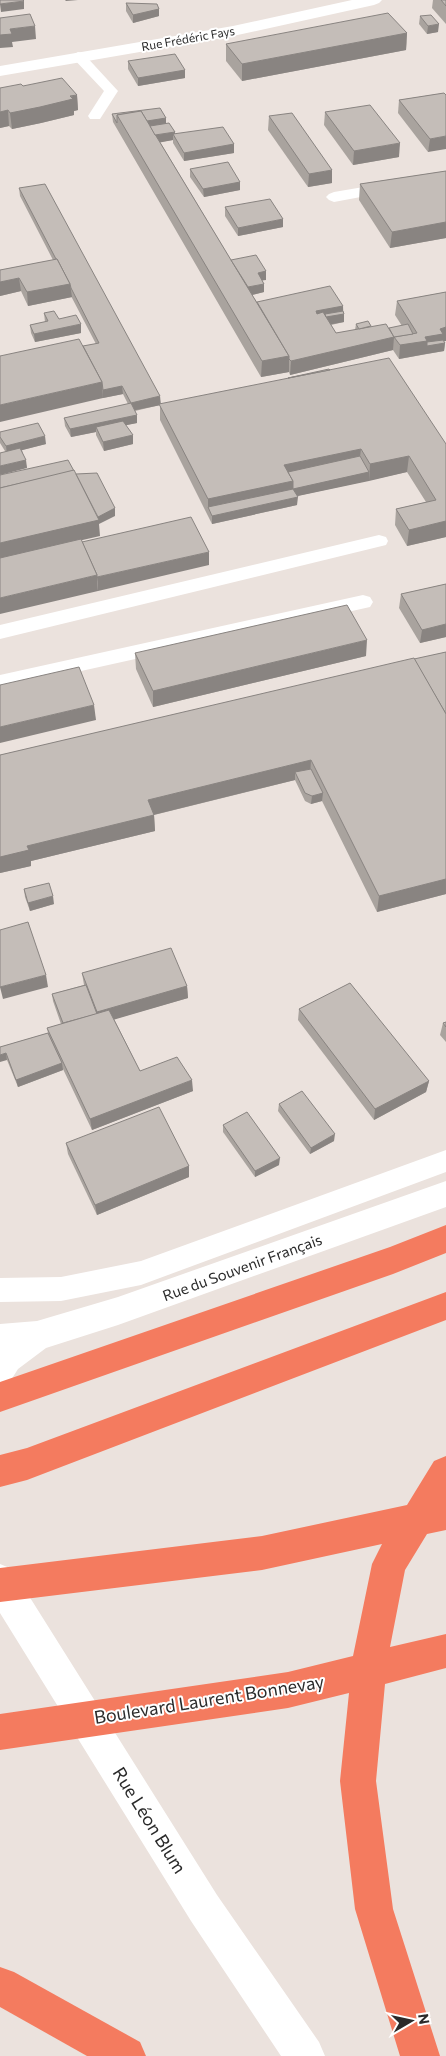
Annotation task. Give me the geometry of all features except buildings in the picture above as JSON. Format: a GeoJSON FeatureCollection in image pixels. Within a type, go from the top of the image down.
{"type":"FeatureCollection","features":[{"type":"Feature","properties":{"kind":"highway"},"geometry":{"type":"LineString","coordinates":[[0,1397],[365,1270],[446,1239]]}},
{"type":"Feature","properties":{"kind":"highway"},"geometry":{"type":"LineString","coordinates":[[0,1471],[27,1464],[446,1306]]}},
{"type":"Feature","properties":{"kind":"highway"},"geometry":{"type":"LineString","coordinates":[[420,2056],[374,1909],[358,1781],[369,1664],[389,1564],[446,1472]]}},
{"type":"Feature","properties":{"kind":"highway"},"geometry":{"type":"LineString","coordinates":[[0,1585],[262,1552],[446,1513]]}},
{"type":"Feature","properties":{"kind":"highway","name":"Boulevard Laurent Bonnevay"},"geometry":{"type":"LineString","coordinates":[[0,1732],[288,1690],[446,1651]]}},
{"type":"Feature","properties":{"kind":"highway"},"geometry":{"type":"LineString","coordinates":[[0,1986],[126,2056]]}},
{"type":"Feature","properties":{"kind":"main road","name":"Rue Frédéric Fays"},"geometry":{"type":"LineString","coordinates":[[0,71],[261,25],[374,0]]}},
{"type":"Feature","properties":{"kind":"main road","name":"Rue du Souvenir Français"},"geometry":{"type":"LineString","coordinates":[[2,1355],[37,1336],[118,1311],[446,1194]]}},
{"type":"Feature","properties":{"kind":"main road","name":"Rue Léon Blum"},"geometry":{"type":"LineString","coordinates":[[0,1581],[204,1908],[305,2056]]}},
{"type":"Feature","properties":{"kind":"lane"},"geometry":{"type":"LineString","coordinates":[[78,56],[86,68],[104,81],[111,91],[95,116]]}},
{"type":"Feature","properties":{"kind":"lane"},"geometry":{"type":"LineString","coordinates":[[334,197],[446,177]]}},
{"type":"Feature","properties":{"kind":"lane"},"geometry":{"type":"LineString","coordinates":[[0,632],[379,541]]}},
{"type":"Feature","properties":{"kind":"lane"},"geometry":{"type":"LineString","coordinates":[[0,682],[363,602]]}},
{"type":"Feature","properties":{"kind":"lane"},"geometry":{"type":"LineString","coordinates":[[0,1290],[61,1289],[141,1273],[446,1161]]}}]}
